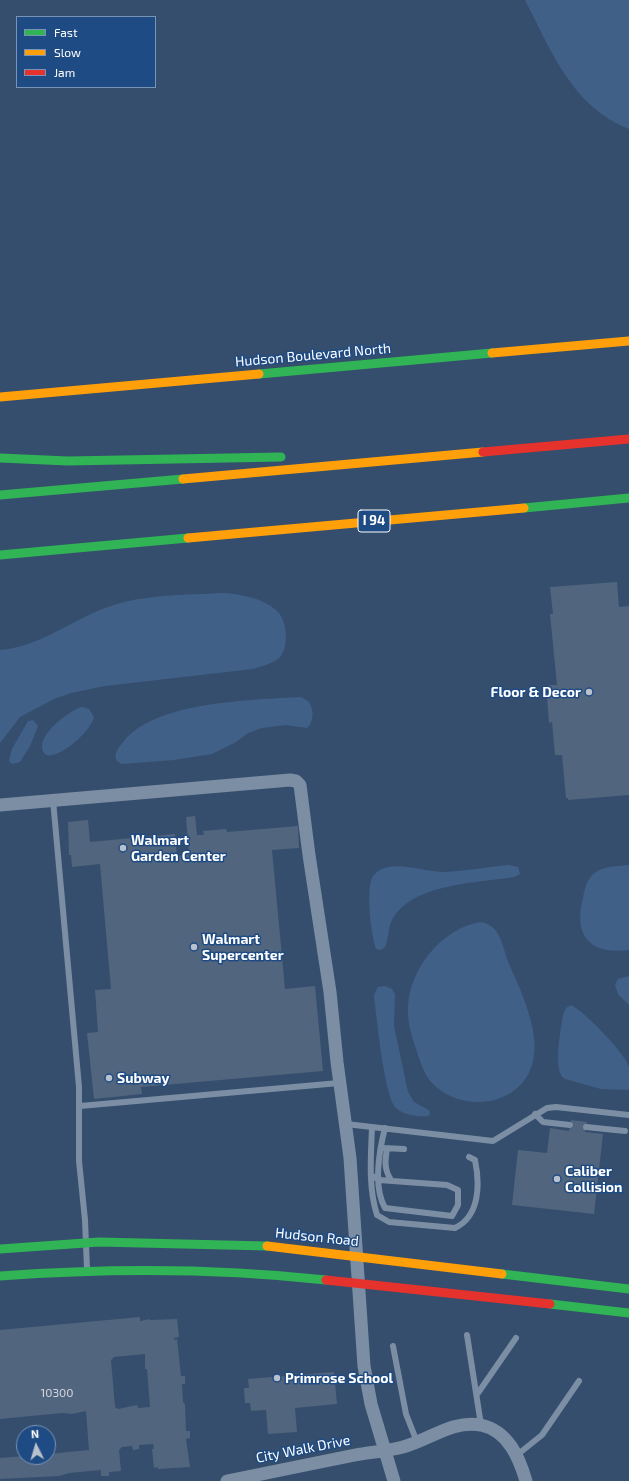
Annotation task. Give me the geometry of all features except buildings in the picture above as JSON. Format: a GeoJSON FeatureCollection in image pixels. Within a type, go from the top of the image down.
{"type":"FeatureCollection","features":[{"type":"Feature","properties":{"kind":"main road","name":"Hudson Boulevard North"},"geometry":{"type":"LineString","coordinates":[[0,396],[629,341]]}},
{"type":"Feature","properties":{"kind":"main road"},"geometry":{"type":"LineString","coordinates":[[0,496],[629,438]]}},
{"type":"Feature","properties":{"kind":"main road"},"geometry":{"type":"LineString","coordinates":[[0,458],[68,461],[287,458]]}},
{"type":"Feature","properties":{"kind":"main road"},"geometry":{"type":"LineString","coordinates":[[310,458],[410,458]]}},
{"type":"Feature","properties":{"kind":"main road","name":"I 94"},"geometry":{"type":"LineString","coordinates":[[0,555],[629,498]]}},
{"type":"Feature","properties":{"kind":"main road"},"geometry":{"type":"LineString","coordinates":[[45,560],[119,544]]}},
{"type":"Feature","properties":{"kind":"main road","name":"Hudson Road"},"geometry":{"type":"LineString","coordinates":[[0,1249],[86,1243],[138,1242],[260,1246],[356,1256],[629,1290]]}},
{"type":"Feature","properties":{"kind":"main road"},"geometry":{"type":"LineString","coordinates":[[0,1276],[143,1269],[231,1271],[358,1283],[629,1313]]}},
{"type":"Feature","properties":{"kind":"street"},"geometry":{"type":"LineString","coordinates":[[0,805],[290,780],[298,782],[302,792],[309,855],[330,992],[346,1124],[353,1190],[356,1256],[365,1374],[371,1404],[394,1481]]}},
{"type":"Feature","properties":{"kind":"street","name":"City Walk Drive"},"geometry":{"type":"LineString","coordinates":[[227,1481],[384,1449],[402,1447],[456,1425],[482,1426]]}},
{"type":"Feature","properties":{"kind":"street"},"geometry":{"type":"LineString","coordinates":[[482,1426],[494,1431],[504,1438],[517,1455],[526,1481]]}},
{"type":"Feature","properties":{"kind":"lane"},"geometry":{"type":"LineString","coordinates":[[53,800],[80,1106],[79,1161],[87,1271]]}},
{"type":"Feature","properties":{"kind":"lane"},"geometry":{"type":"LineString","coordinates":[[80,1106],[340,1083]]}},
{"type":"Feature","properties":{"kind":"lane"},"geometry":{"type":"LineString","coordinates":[[346,1124],[493,1141],[535,1114],[548,1108],[556,1107],[629,1115]]}},
{"type":"Feature","properties":{"kind":"lane"},"geometry":{"type":"LineString","coordinates":[[535,1114],[542,1121],[570,1125]]}},
{"type":"Feature","properties":{"kind":"lane"},"geometry":{"type":"LineString","coordinates":[[372,1127],[372,1202],[376,1215],[390,1222],[455,1228],[464,1224],[478,1198],[479,1175],[476,1160],[468,1157]]}},
{"type":"Feature","properties":{"kind":"lane"},"geometry":{"type":"LineString","coordinates":[[586,1127],[625,1131]]}},
{"type":"Feature","properties":{"kind":"lane"},"geometry":{"type":"LineString","coordinates":[[371,1175],[379,1180],[447,1186],[458,1190],[458,1205],[452,1216],[385,1208],[382,1202],[379,1180],[378,1158],[385,1128]]}},
{"type":"Feature","properties":{"kind":"lane"},"geometry":{"type":"LineString","coordinates":[[380,1148],[404,1149]]}},
{"type":"Feature","properties":{"kind":"lane"},"geometry":{"type":"LineString","coordinates":[[387,1149],[385,1167],[391,1180]]}},
{"type":"Feature","properties":{"kind":"lane"},"geometry":{"type":"LineString","coordinates":[[467,1335],[478,1393],[482,1426]]}},
{"type":"Feature","properties":{"kind":"lane"},"geometry":{"type":"LineString","coordinates":[[478,1393],[516,1338]]}},
{"type":"Feature","properties":{"kind":"lane"},"geometry":{"type":"LineString","coordinates":[[393,1346],[406,1414],[417,1442]]}},
{"type":"Feature","properties":{"kind":"lane"},"geometry":{"type":"LineString","coordinates":[[517,1455],[542,1435],[579,1380]]}},
{"type":"Feature","properties":{"kind":"water"},"geometry":{"type":"Polygon","coordinates":[[[525,0],[629,0],[629,129],[609,119],[592,107],[578,92],[554,57],[525,0]]]}},
{"type":"Feature","properties":{"kind":"water"},"geometry":{"type":"Polygon","coordinates":[[[224,593],[237,594],[264,602],[280,614],[285,626],[286,640],[285,647],[279,658],[253,669],[105,686],[71,693],[54,699],[20,717],[0,743],[0,650],[15,648],[42,639],[94,612],[122,603],[151,597],[224,593]]]}},
{"type":"Feature","properties":{"kind":"water"},"geometry":{"type":"Polygon","coordinates":[[[301,697],[309,702],[312,708],[312,719],[307,728],[286,725],[262,728],[248,733],[236,742],[212,754],[174,760],[121,764],[116,760],[116,752],[124,741],[139,728],[158,718],[181,710],[232,702],[301,697]]]}},
{"type":"Feature","properties":{"kind":"water"},"geometry":{"type":"Polygon","coordinates":[[[82,707],[89,709],[94,717],[92,723],[74,743],[67,748],[59,753],[46,755],[42,749],[43,742],[53,726],[76,709],[82,707]]]}},
{"type":"Feature","properties":{"kind":"water"},"geometry":{"type":"Polygon","coordinates":[[[33,720],[38,726],[30,746],[20,762],[12,764],[9,761],[12,749],[28,721],[33,720]]]}},
{"type":"Feature","properties":{"kind":"water"},"geometry":{"type":"Polygon","coordinates":[[[509,865],[518,867],[520,874],[514,877],[465,883],[447,887],[414,899],[402,908],[392,920],[385,947],[381,950],[376,949],[372,934],[369,893],[372,878],[379,871],[396,866],[444,872],[509,865]]]}},
{"type":"Feature","properties":{"kind":"water"},"geometry":{"type":"Polygon","coordinates":[[[629,865],[629,950],[615,951],[595,946],[588,940],[580,923],[584,894],[588,880],[593,874],[600,870],[629,865]]]}},
{"type":"Feature","properties":{"kind":"water"},"geometry":{"type":"Polygon","coordinates":[[[481,922],[488,924],[493,928],[500,938],[529,1013],[534,1040],[534,1053],[532,1065],[525,1079],[515,1090],[503,1097],[488,1101],[474,1102],[459,1099],[445,1093],[433,1084],[427,1076],[413,1039],[409,1024],[408,1008],[414,979],[421,965],[430,953],[453,932],[481,922]]]}},
{"type":"Feature","properties":{"kind":"water"},"geometry":{"type":"Polygon","coordinates":[[[629,976],[629,1005],[618,994],[615,985],[618,979],[629,976]]]}},
{"type":"Feature","properties":{"kind":"water"},"geometry":{"type":"Polygon","coordinates":[[[385,986],[392,989],[395,994],[394,1026],[408,1092],[414,1102],[429,1110],[430,1114],[428,1116],[415,1116],[407,1114],[396,1108],[392,1101],[385,1073],[374,997],[378,987],[385,986]]]}},
{"type":"Feature","properties":{"kind":"water"},"geometry":{"type":"Polygon","coordinates":[[[571,1005],[585,1015],[604,1033],[621,1053],[629,1067],[629,1090],[601,1089],[565,1079],[561,1075],[558,1050],[563,1015],[566,1008],[571,1005]]]}},
{"type":"Feature","properties":{"kind":"traffic: fast"},"geometry":{"type":"LineString","coordinates":[[259,374],[492,353]]}},
{"type":"Feature","properties":{"kind":"traffic: fast"},"geometry":{"type":"LineString","coordinates":[[0,458],[68,461],[281,457]]}},
{"type":"Feature","properties":{"kind":"traffic: fast"},"geometry":{"type":"LineString","coordinates":[[0,495],[183,479]]}},
{"type":"Feature","properties":{"kind":"traffic: fast"},"geometry":{"type":"LineString","coordinates":[[524,508],[629,498]]}},
{"type":"Feature","properties":{"kind":"traffic: fast"},"geometry":{"type":"LineString","coordinates":[[0,555],[188,538]]}},
{"type":"Feature","properties":{"kind":"traffic: fast"},"geometry":{"type":"LineString","coordinates":[[0,1249],[99,1242],[267,1246]]}},
{"type":"Feature","properties":{"kind":"traffic: fast"},"geometry":{"type":"LineString","coordinates":[[0,1276],[41,1273],[163,1270],[244,1273],[326,1280]]}},
{"type":"Feature","properties":{"kind":"traffic: fast"},"geometry":{"type":"LineString","coordinates":[[502,1274],[629,1289]]}},
{"type":"Feature","properties":{"kind":"traffic: fast"},"geometry":{"type":"LineString","coordinates":[[550,1304],[629,1313]]}},
{"type":"Feature","properties":{"kind":"traffic: slow"},"geometry":{"type":"LineString","coordinates":[[492,353],[629,341]]}},
{"type":"Feature","properties":{"kind":"traffic: slow"},"geometry":{"type":"LineString","coordinates":[[0,397],[259,374]]}},
{"type":"Feature","properties":{"kind":"traffic: slow"},"geometry":{"type":"LineString","coordinates":[[183,479],[483,452]]}},
{"type":"Feature","properties":{"kind":"traffic: slow"},"geometry":{"type":"LineString","coordinates":[[188,538],[524,508]]}},
{"type":"Feature","properties":{"kind":"traffic: slow"},"geometry":{"type":"LineString","coordinates":[[267,1246],[502,1274]]}},
{"type":"Feature","properties":{"kind":"traffic: jam"},"geometry":{"type":"LineString","coordinates":[[483,452],[629,439]]}},
{"type":"Feature","properties":{"kind":"traffic: jam"},"geometry":{"type":"LineString","coordinates":[[326,1280],[550,1304]]}},
{"type":"Feature","properties":{"kind":"place","name":"Floor & Decor"},"geometry":{"type":"Point","coordinates":[589,692]}},
{"type":"Feature","properties":{"kind":"place","name":"Walmart Garden Center"},"geometry":{"type":"Point","coordinates":[123,848]}},
{"type":"Feature","properties":{"kind":"place","name":"Walmart Supercenter"},"geometry":{"type":"Point","coordinates":[194,947]}},
{"type":"Feature","properties":{"kind":"place","name":"Subway"},"geometry":{"type":"Point","coordinates":[109,1078]}},
{"type":"Feature","properties":{"kind":"place","name":"Caliber Collision"},"geometry":{"type":"Point","coordinates":[557,1179]}},
{"type":"Feature","properties":{"kind":"place","name":"Primrose School"},"geometry":{"type":"Point","coordinates":[277,1378]}}]}
